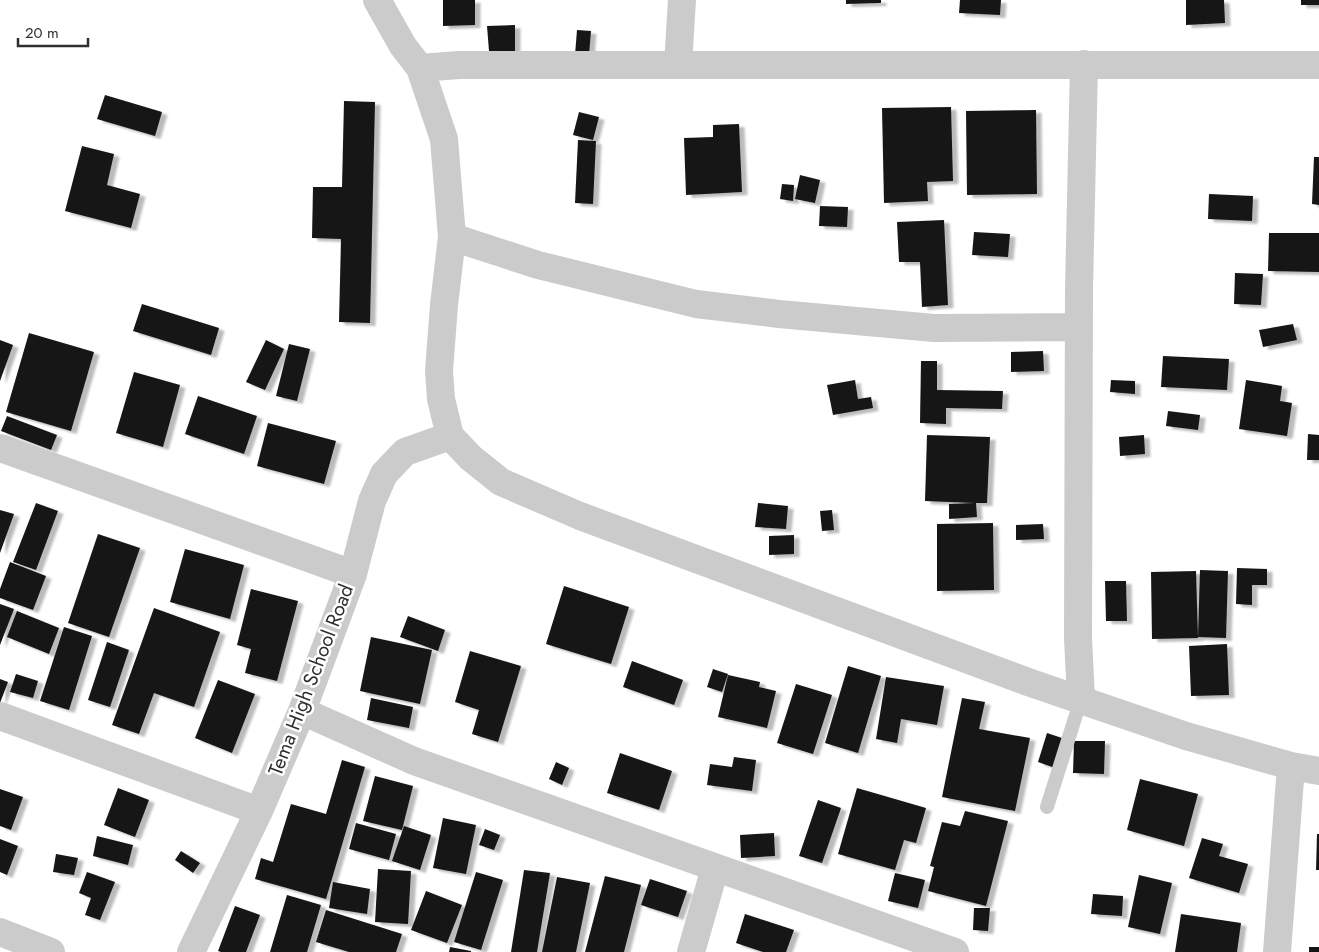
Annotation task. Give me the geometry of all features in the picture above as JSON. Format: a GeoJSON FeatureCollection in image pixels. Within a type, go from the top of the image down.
{"type":"FeatureCollection","features":[{"type":"Feature","properties":{"kind":"street"},"geometry":{"type":"LineString","coordinates":[[377,0],[403,46],[420,68],[444,139],[452,237],[439,371],[441,399],[450,436],[471,458],[501,482],[545,502],[1018,679],[1186,736],[1291,766],[1319,771]]}},
{"type":"Feature","properties":{"kind":"street"},"geometry":{"type":"LineString","coordinates":[[678,65],[682,0]]}},
{"type":"Feature","properties":{"kind":"street"},"geometry":{"type":"LineString","coordinates":[[420,68],[460,66],[1084,64],[1319,66]]}},
{"type":"Feature","properties":{"kind":"street"},"geometry":{"type":"LineString","coordinates":[[1081,699],[1078,638],[1079,327],[1084,64]]}},
{"type":"Feature","properties":{"kind":"street"},"geometry":{"type":"LineString","coordinates":[[452,237],[538,265],[696,304],[779,314],[934,328],[1079,327]]}},
{"type":"Feature","properties":{"kind":"street","name":"Tema High School Road"},"geometry":{"type":"LineString","coordinates":[[191,952],[259,811],[302,711],[353,574],[372,501],[384,474],[405,452],[450,436]]}},
{"type":"Feature","properties":{"kind":"street"},"geometry":{"type":"LineString","coordinates":[[0,448],[353,574]]}},
{"type":"Feature","properties":{"kind":"street"},"geometry":{"type":"LineString","coordinates":[[302,711],[414,761],[955,952]]}},
{"type":"Feature","properties":{"kind":"street"},"geometry":{"type":"LineString","coordinates":[[0,716],[259,811]]}},
{"type":"Feature","properties":{"kind":"street"},"geometry":{"type":"LineString","coordinates":[[1277,952],[1291,766]]}},
{"type":"Feature","properties":{"kind":"street"},"geometry":{"type":"LineString","coordinates":[[691,952],[715,868]]}},
{"type":"Feature","properties":{"kind":"street"},"geometry":{"type":"LineString","coordinates":[[0,932],[51,952]]}},
{"type":"Feature","properties":{"kind":"lane"},"geometry":{"type":"LineString","coordinates":[[1047,807],[1081,699]]}},
{"type":"Feature","properties":{"kind":"building"},"geometry":{"type":"Polygon","coordinates":[[[443,0],[475,0],[475,25],[443,26],[443,0]]]}},
{"type":"Feature","properties":{"kind":"building"},"geometry":{"type":"Polygon","coordinates":[[[846,0],[881,0],[881,3],[846,4],[846,0]]]}},
{"type":"Feature","properties":{"kind":"building"},"geometry":{"type":"Polygon","coordinates":[[[960,0],[1001,0],[1000,15],[959,13],[960,0]]]}},
{"type":"Feature","properties":{"kind":"building"},"geometry":{"type":"Polygon","coordinates":[[[1186,0],[1224,0],[1225,23],[1186,25],[1186,0]]]}},
{"type":"Feature","properties":{"kind":"building"},"geometry":{"type":"Polygon","coordinates":[[[1301,0],[1319,0],[1319,5],[1301,5],[1301,0]]]}},
{"type":"Feature","properties":{"kind":"building"},"geometry":{"type":"Polygon","coordinates":[[[515,25],[515,51],[489,51],[487,26],[515,25]]]}},
{"type":"Feature","properties":{"kind":"building"},"geometry":{"type":"Polygon","coordinates":[[[577,30],[591,31],[589,55],[575,55],[577,30]]]}},
{"type":"Feature","properties":{"kind":"building"},"geometry":{"type":"Polygon","coordinates":[[[105,95],[162,112],[155,136],[97,119],[105,95]]]}},
{"type":"Feature","properties":{"kind":"building"},"geometry":{"type":"Polygon","coordinates":[[[344,101],[375,102],[370,323],[339,322],[341,239],[312,238],[313,187],[342,187],[344,101]]]}},
{"type":"Feature","properties":{"kind":"building"},"geometry":{"type":"Polygon","coordinates":[[[951,107],[953,181],[927,182],[928,201],[884,203],[882,108],[951,107]]]}},
{"type":"Feature","properties":{"kind":"building"},"geometry":{"type":"Polygon","coordinates":[[[1036,110],[1037,194],[967,195],[966,111],[1036,110]]]}},
{"type":"Feature","properties":{"kind":"building"},"geometry":{"type":"Polygon","coordinates":[[[579,112],[599,117],[593,140],[573,135],[579,112]]]}},
{"type":"Feature","properties":{"kind":"building"},"geometry":{"type":"Polygon","coordinates":[[[739,124],[742,192],[686,195],[684,138],[713,137],[713,125],[739,124]]]}},
{"type":"Feature","properties":{"kind":"building"},"geometry":{"type":"Polygon","coordinates":[[[578,140],[596,141],[593,204],[575,203],[578,140]]]}},
{"type":"Feature","properties":{"kind":"building"},"geometry":{"type":"Polygon","coordinates":[[[82,146],[114,154],[107,185],[140,194],[131,228],[65,211],[82,146]]]}},
{"type":"Feature","properties":{"kind":"building"},"geometry":{"type":"Polygon","coordinates":[[[1314,157],[1319,157],[1319,205],[1312,204],[1314,157]]]}},
{"type":"Feature","properties":{"kind":"building"},"geometry":{"type":"Polygon","coordinates":[[[800,175],[820,180],[815,203],[795,199],[800,175]]]}},
{"type":"Feature","properties":{"kind":"building"},"geometry":{"type":"Polygon","coordinates":[[[782,184],[794,185],[793,201],[780,199],[782,184]]]}},
{"type":"Feature","properties":{"kind":"building"},"geometry":{"type":"Polygon","coordinates":[[[1209,194],[1253,196],[1252,221],[1208,219],[1209,194]]]}},
{"type":"Feature","properties":{"kind":"building"},"geometry":{"type":"Polygon","coordinates":[[[820,206],[848,207],[847,227],[819,226],[820,206]]]}},
{"type":"Feature","properties":{"kind":"building"},"geometry":{"type":"Polygon","coordinates":[[[944,220],[948,305],[922,307],[920,262],[899,262],[897,222],[944,220]]]}},
{"type":"Feature","properties":{"kind":"building"},"geometry":{"type":"Polygon","coordinates":[[[974,232],[1010,234],[1008,257],[972,255],[974,232]]]}},
{"type":"Feature","properties":{"kind":"building"},"geometry":{"type":"Polygon","coordinates":[[[1269,233],[1319,233],[1319,272],[1268,271],[1269,233]]]}},
{"type":"Feature","properties":{"kind":"building"},"geometry":{"type":"Polygon","coordinates":[[[1235,273],[1263,274],[1261,305],[1234,304],[1235,273]]]}},
{"type":"Feature","properties":{"kind":"building"},"geometry":{"type":"Polygon","coordinates":[[[142,304],[219,328],[211,355],[133,331],[142,304]]]}},
{"type":"Feature","properties":{"kind":"building"},"geometry":{"type":"Polygon","coordinates":[[[1293,324],[1297,340],[1263,347],[1259,330],[1293,324]]]}},
{"type":"Feature","properties":{"kind":"building"},"geometry":{"type":"Polygon","coordinates":[[[29,333],[94,352],[71,431],[6,412],[29,333]]]}},
{"type":"Feature","properties":{"kind":"building"},"geometry":{"type":"Polygon","coordinates":[[[0,340],[13,345],[0,381],[0,340]]]}},
{"type":"Feature","properties":{"kind":"building"},"geometry":{"type":"Polygon","coordinates":[[[266,340],[284,349],[265,390],[246,382],[266,340]]]}},
{"type":"Feature","properties":{"kind":"building"},"geometry":{"type":"Polygon","coordinates":[[[289,344],[310,349],[297,401],[276,396],[289,344]]]}},
{"type":"Feature","properties":{"kind":"building"},"geometry":{"type":"Polygon","coordinates":[[[1043,351],[1044,371],[1011,372],[1011,352],[1043,351]]]}},
{"type":"Feature","properties":{"kind":"building"},"geometry":{"type":"Polygon","coordinates":[[[1163,356],[1229,359],[1227,390],[1161,387],[1163,356]]]}},
{"type":"Feature","properties":{"kind":"building"},"geometry":{"type":"Polygon","coordinates":[[[921,361],[937,361],[937,390],[1003,391],[1002,409],[946,408],[946,424],[920,423],[921,361]]]}},
{"type":"Feature","properties":{"kind":"building"},"geometry":{"type":"Polygon","coordinates":[[[134,372],[180,385],[163,447],[116,433],[134,372]]]}},
{"type":"Feature","properties":{"kind":"building"},"geometry":{"type":"Polygon","coordinates":[[[855,380],[858,399],[871,397],[873,408],[833,415],[827,385],[855,380]]]}},
{"type":"Feature","properties":{"kind":"building"},"geometry":{"type":"Polygon","coordinates":[[[1111,380],[1135,381],[1135,394],[1110,392],[1111,380]]]}},
{"type":"Feature","properties":{"kind":"building"},"geometry":{"type":"Polygon","coordinates":[[[1246,380],[1282,386],[1280,401],[1292,403],[1287,436],[1239,429],[1246,380]]]}},
{"type":"Feature","properties":{"kind":"building"},"geometry":{"type":"Polygon","coordinates":[[[198,396],[257,416],[244,454],[185,434],[198,396]]]}},
{"type":"Feature","properties":{"kind":"building"},"geometry":{"type":"Polygon","coordinates":[[[1168,411],[1200,415],[1198,430],[1166,426],[1168,411]]]}},
{"type":"Feature","properties":{"kind":"building"},"geometry":{"type":"Polygon","coordinates":[[[7,416],[57,435],[51,450],[1,431],[7,416]]]}},
{"type":"Feature","properties":{"kind":"building"},"geometry":{"type":"Polygon","coordinates":[[[268,423],[336,441],[324,484],[257,466],[268,423]]]}},
{"type":"Feature","properties":{"kind":"building"},"geometry":{"type":"Polygon","coordinates":[[[1308,434],[1319,435],[1319,460],[1307,460],[1308,434]]]}},
{"type":"Feature","properties":{"kind":"building"},"geometry":{"type":"Polygon","coordinates":[[[927,435],[990,437],[987,503],[976,503],[977,517],[949,519],[949,504],[974,503],[925,501],[927,435]]]}},
{"type":"Feature","properties":{"kind":"building"},"geometry":{"type":"Polygon","coordinates":[[[1144,435],[1145,454],[1120,456],[1119,437],[1144,435]]]}},
{"type":"Feature","properties":{"kind":"building"},"geometry":{"type":"Polygon","coordinates":[[[36,503],[58,511],[36,570],[13,562],[36,503]]]}},
{"type":"Feature","properties":{"kind":"building"},"geometry":{"type":"Polygon","coordinates":[[[758,503],[788,506],[786,529],[755,527],[758,503]]]}},
{"type":"Feature","properties":{"kind":"building"},"geometry":{"type":"Polygon","coordinates":[[[0,510],[14,514],[0,553],[0,510]]]}},
{"type":"Feature","properties":{"kind":"building"},"geometry":{"type":"Polygon","coordinates":[[[832,510],[834,530],[822,531],[820,511],[832,510]]]}},
{"type":"Feature","properties":{"kind":"building"},"geometry":{"type":"Polygon","coordinates":[[[993,523],[994,590],[937,591],[937,524],[993,523]]]}},
{"type":"Feature","properties":{"kind":"building"},"geometry":{"type":"Polygon","coordinates":[[[1043,524],[1044,539],[1016,540],[1016,525],[1043,524]]]}},
{"type":"Feature","properties":{"kind":"building"},"geometry":{"type":"Polygon","coordinates":[[[98,534],[140,548],[109,637],[68,623],[98,534]]]}},
{"type":"Feature","properties":{"kind":"building"},"geometry":{"type":"Polygon","coordinates":[[[794,535],[794,554],[769,555],[769,536],[794,535]]]}},
{"type":"Feature","properties":{"kind":"building"},"geometry":{"type":"Polygon","coordinates":[[[185,549],[244,565],[230,619],[170,602],[185,549]]]}},
{"type":"Feature","properties":{"kind":"building"},"geometry":{"type":"Polygon","coordinates":[[[10,562],[46,576],[33,610],[0,598],[0,589],[10,562]]]}},
{"type":"Feature","properties":{"kind":"building"},"geometry":{"type":"Polygon","coordinates":[[[1237,568],[1267,569],[1267,585],[1252,585],[1252,605],[1236,604],[1237,568]]]}},
{"type":"Feature","properties":{"kind":"building"},"geometry":{"type":"Polygon","coordinates":[[[1200,570],[1228,571],[1226,638],[1198,637],[1200,570]]]}},
{"type":"Feature","properties":{"kind":"building"},"geometry":{"type":"Polygon","coordinates":[[[1196,571],[1198,638],[1152,639],[1151,572],[1196,571]]]}},
{"type":"Feature","properties":{"kind":"building"},"geometry":{"type":"Polygon","coordinates":[[[1105,581],[1126,581],[1127,621],[1106,621],[1105,581]]]}},
{"type":"Feature","properties":{"kind":"building"},"geometry":{"type":"Polygon","coordinates":[[[564,586],[629,607],[611,664],[546,644],[564,586]]]}},
{"type":"Feature","properties":{"kind":"building"},"geometry":{"type":"Polygon","coordinates":[[[251,589],[298,601],[277,681],[245,673],[251,649],[237,645],[251,589]]]}},
{"type":"Feature","properties":{"kind":"building"},"geometry":{"type":"Polygon","coordinates":[[[0,604],[14,609],[0,645],[0,604]]]}},
{"type":"Feature","properties":{"kind":"building"},"geometry":{"type":"Polygon","coordinates":[[[154,608],[220,632],[194,707],[154,693],[139,734],[112,725],[154,608]]]}},
{"type":"Feature","properties":{"kind":"building"},"geometry":{"type":"Polygon","coordinates":[[[17,611],[59,628],[49,654],[7,637],[17,611]]]}},
{"type":"Feature","properties":{"kind":"building"},"geometry":{"type":"Polygon","coordinates":[[[408,616],[445,630],[438,651],[400,637],[408,616]]]}},
{"type":"Feature","properties":{"kind":"building"},"geometry":{"type":"Polygon","coordinates":[[[64,627],[92,636],[69,710],[40,701],[64,627]]]}},
{"type":"Feature","properties":{"kind":"building"},"geometry":{"type":"Polygon","coordinates":[[[371,637],[432,650],[420,704],[360,691],[371,637]]]}},
{"type":"Feature","properties":{"kind":"building"},"geometry":{"type":"Polygon","coordinates":[[[107,642],[129,650],[110,707],[88,700],[107,642]]]}},
{"type":"Feature","properties":{"kind":"building"},"geometry":{"type":"Polygon","coordinates":[[[1227,644],[1229,695],[1191,696],[1189,646],[1227,644]]]}},
{"type":"Feature","properties":{"kind":"building"},"geometry":{"type":"Polygon","coordinates":[[[470,651],[521,666],[498,742],[472,734],[479,710],[455,702],[470,651]]]}},
{"type":"Feature","properties":{"kind":"building"},"geometry":{"type":"Polygon","coordinates":[[[632,661],[683,680],[674,705],[623,687],[632,661]]]}},
{"type":"Feature","properties":{"kind":"building"},"geometry":{"type":"Polygon","coordinates":[[[848,666],[881,676],[858,753],[825,743],[848,666]]]}},
{"type":"Feature","properties":{"kind":"building"},"geometry":{"type":"Polygon","coordinates":[[[713,669],[728,674],[722,692],[707,687],[713,669]]]}},
{"type":"Feature","properties":{"kind":"building"},"geometry":{"type":"Polygon","coordinates":[[[16,674],[38,681],[33,698],[10,692],[16,674]]]}},
{"type":"Feature","properties":{"kind":"building"},"geometry":{"type":"Polygon","coordinates":[[[728,675],[760,682],[759,687],[776,691],[767,728],[718,717],[728,675]]]}},
{"type":"Feature","properties":{"kind":"building"},"geometry":{"type":"Polygon","coordinates":[[[886,677],[944,686],[937,725],[901,719],[897,743],[876,739],[886,677]]]}},
{"type":"Feature","properties":{"kind":"building"},"geometry":{"type":"Polygon","coordinates":[[[0,679],[8,682],[0,703],[0,679]]]}},
{"type":"Feature","properties":{"kind":"building"},"geometry":{"type":"Polygon","coordinates":[[[218,680],[255,694],[232,753],[195,738],[218,680]]]}},
{"type":"Feature","properties":{"kind":"building"},"geometry":{"type":"Polygon","coordinates":[[[796,684],[832,695],[813,754],[777,743],[796,684]]]}},
{"type":"Feature","properties":{"kind":"building"},"geometry":{"type":"Polygon","coordinates":[[[371,698],[413,707],[409,728],[367,720],[371,698]]]}},
{"type":"Feature","properties":{"kind":"building"},"geometry":{"type":"Polygon","coordinates":[[[962,698],[985,702],[979,729],[1030,738],[1015,811],[942,797],[962,698]]]}},
{"type":"Feature","properties":{"kind":"building"},"geometry":{"type":"Polygon","coordinates":[[[1047,733],[1068,740],[1058,769],[1038,762],[1047,733]]]}},
{"type":"Feature","properties":{"kind":"building"},"geometry":{"type":"Polygon","coordinates":[[[1074,741],[1105,741],[1104,774],[1073,773],[1074,741]]]}},
{"type":"Feature","properties":{"kind":"building"},"geometry":{"type":"Polygon","coordinates":[[[620,753],[672,771],[659,810],[607,793],[620,753]]]}},
{"type":"Feature","properties":{"kind":"building"},"geometry":{"type":"Polygon","coordinates":[[[734,757],[756,760],[752,791],[707,785],[710,764],[732,767],[734,757]]]}},
{"type":"Feature","properties":{"kind":"building"},"geometry":{"type":"Polygon","coordinates":[[[342,760],[365,767],[326,899],[255,879],[261,858],[273,862],[291,804],[326,814],[342,760]]]}},
{"type":"Feature","properties":{"kind":"building"},"geometry":{"type":"Polygon","coordinates":[[[556,762],[569,768],[562,785],[549,779],[556,762]]]}},
{"type":"Feature","properties":{"kind":"building"},"geometry":{"type":"Polygon","coordinates":[[[375,776],[413,786],[402,830],[363,821],[375,776]]]}},
{"type":"Feature","properties":{"kind":"building"},"geometry":{"type":"Polygon","coordinates":[[[1140,779],[1198,794],[1184,846],[1127,830],[1140,779]]]}},
{"type":"Feature","properties":{"kind":"building"},"geometry":{"type":"Polygon","coordinates":[[[118,788],[149,800],[135,837],[104,825],[118,788]]]}},
{"type":"Feature","properties":{"kind":"building"},"geometry":{"type":"Polygon","coordinates":[[[857,788],[926,808],[916,843],[904,840],[895,870],[838,854],[857,788]]]}},
{"type":"Feature","properties":{"kind":"building"},"geometry":{"type":"Polygon","coordinates":[[[0,789],[23,797],[11,830],[0,826],[0,789]]]}},
{"type":"Feature","properties":{"kind":"building"},"geometry":{"type":"Polygon","coordinates":[[[818,800],[841,808],[822,863],[799,856],[818,800]]]}},
{"type":"Feature","properties":{"kind":"building"},"geometry":{"type":"Polygon","coordinates":[[[965,811],[1008,821],[986,906],[928,891],[934,867],[930,866],[942,822],[960,826],[965,811]]]}},
{"type":"Feature","properties":{"kind":"building"},"geometry":{"type":"Polygon","coordinates":[[[443,818],[476,825],[466,874],[433,868],[443,818]]]}},
{"type":"Feature","properties":{"kind":"building"},"geometry":{"type":"Polygon","coordinates":[[[356,823],[396,834],[389,860],[349,849],[356,823]]]}},
{"type":"Feature","properties":{"kind":"building"},"geometry":{"type":"Polygon","coordinates":[[[404,826],[431,835],[420,870],[392,861],[404,826]]]}},
{"type":"Feature","properties":{"kind":"building"},"geometry":{"type":"Polygon","coordinates":[[[485,829],[500,835],[494,850],[479,845],[485,829]]]}},
{"type":"Feature","properties":{"kind":"building"},"geometry":{"type":"Polygon","coordinates":[[[774,833],[775,856],[741,858],[740,835],[774,833]]]}},
{"type":"Feature","properties":{"kind":"building"},"geometry":{"type":"Polygon","coordinates":[[[1317,834],[1319,834],[1319,870],[1316,870],[1317,834]]]}},
{"type":"Feature","properties":{"kind":"building"},"geometry":{"type":"Polygon","coordinates":[[[97,836],[133,845],[128,865],[93,856],[97,836]]]}},
{"type":"Feature","properties":{"kind":"building"},"geometry":{"type":"Polygon","coordinates":[[[1202,838],[1223,844],[1219,856],[1248,864],[1239,893],[1189,878],[1202,838]]]}},
{"type":"Feature","properties":{"kind":"building"},"geometry":{"type":"Polygon","coordinates":[[[0,839],[18,846],[7,875],[0,872],[0,839]]]}},
{"type":"Feature","properties":{"kind":"building"},"geometry":{"type":"Polygon","coordinates":[[[181,851],[200,863],[193,873],[175,860],[181,851]]]}},
{"type":"Feature","properties":{"kind":"building"},"geometry":{"type":"Polygon","coordinates":[[[56,854],[78,858],[74,875],[53,872],[56,854]]]}},
{"type":"Feature","properties":{"kind":"building"},"geometry":{"type":"Polygon","coordinates":[[[378,869],[411,871],[408,924],[375,922],[378,869]]]}},
{"type":"Feature","properties":{"kind":"building"},"geometry":{"type":"Polygon","coordinates":[[[524,870],[550,873],[537,952],[511,952],[524,870]]]}},
{"type":"Feature","properties":{"kind":"building"},"geometry":{"type":"Polygon","coordinates":[[[87,872],[115,882],[100,920],[85,915],[91,898],[79,893],[87,872]]]}},
{"type":"Feature","properties":{"kind":"building"},"geometry":{"type":"Polygon","coordinates":[[[476,872],[503,880],[481,950],[454,942],[476,872]]]}},
{"type":"Feature","properties":{"kind":"building"},"geometry":{"type":"Polygon","coordinates":[[[895,873],[925,880],[918,908],[888,901],[895,873]]]}},
{"type":"Feature","properties":{"kind":"building"},"geometry":{"type":"Polygon","coordinates":[[[1139,875],[1172,883],[1160,934],[1128,927],[1139,875]]]}},
{"type":"Feature","properties":{"kind":"building"},"geometry":{"type":"Polygon","coordinates":[[[605,876],[641,885],[624,952],[585,952],[605,876]]]}},
{"type":"Feature","properties":{"kind":"building"},"geometry":{"type":"Polygon","coordinates":[[[557,877],[590,883],[576,952],[542,952],[557,877]]]}},
{"type":"Feature","properties":{"kind":"building"},"geometry":{"type":"Polygon","coordinates":[[[650,879],[687,891],[678,917],[641,905],[650,879]]]}},
{"type":"Feature","properties":{"kind":"building"},"geometry":{"type":"Polygon","coordinates":[[[333,882],[370,889],[367,914],[329,908],[333,882]]]}},
{"type":"Feature","properties":{"kind":"building"},"geometry":{"type":"Polygon","coordinates":[[[426,891],[462,905],[447,943],[411,930],[426,891]]]}},
{"type":"Feature","properties":{"kind":"building"},"geometry":{"type":"Polygon","coordinates":[[[1093,894],[1123,896],[1122,916],[1091,914],[1093,894]]]}},
{"type":"Feature","properties":{"kind":"building"},"geometry":{"type":"Polygon","coordinates":[[[287,895],[321,905],[307,952],[270,952],[287,895]]]}},
{"type":"Feature","properties":{"kind":"building"},"geometry":{"type":"Polygon","coordinates":[[[235,906],[260,915],[246,952],[218,951],[235,906]]]}},
{"type":"Feature","properties":{"kind":"building"},"geometry":{"type":"Polygon","coordinates":[[[974,908],[990,908],[988,931],[973,930],[974,908]]]}},
{"type":"Feature","properties":{"kind":"building"},"geometry":{"type":"Polygon","coordinates":[[[326,910],[402,934],[396,952],[349,952],[316,942],[326,910]]]}},
{"type":"Feature","properties":{"kind":"building"},"geometry":{"type":"Polygon","coordinates":[[[745,914],[794,930],[786,952],[763,952],[736,943],[745,914]]]}},
{"type":"Feature","properties":{"kind":"building"},"geometry":{"type":"Polygon","coordinates":[[[1181,914],[1241,923],[1237,952],[1175,952],[1181,914]]]}},
{"type":"Feature","properties":{"kind":"building"},"geometry":{"type":"Polygon","coordinates":[[[450,947],[471,951],[471,952],[449,952],[450,947]]]}},
{"type":"Feature","properties":{"kind":"building"},"geometry":{"type":"Polygon","coordinates":[[[1309,947],[1319,947],[1319,952],[1309,952],[1309,947]]]}}]}
